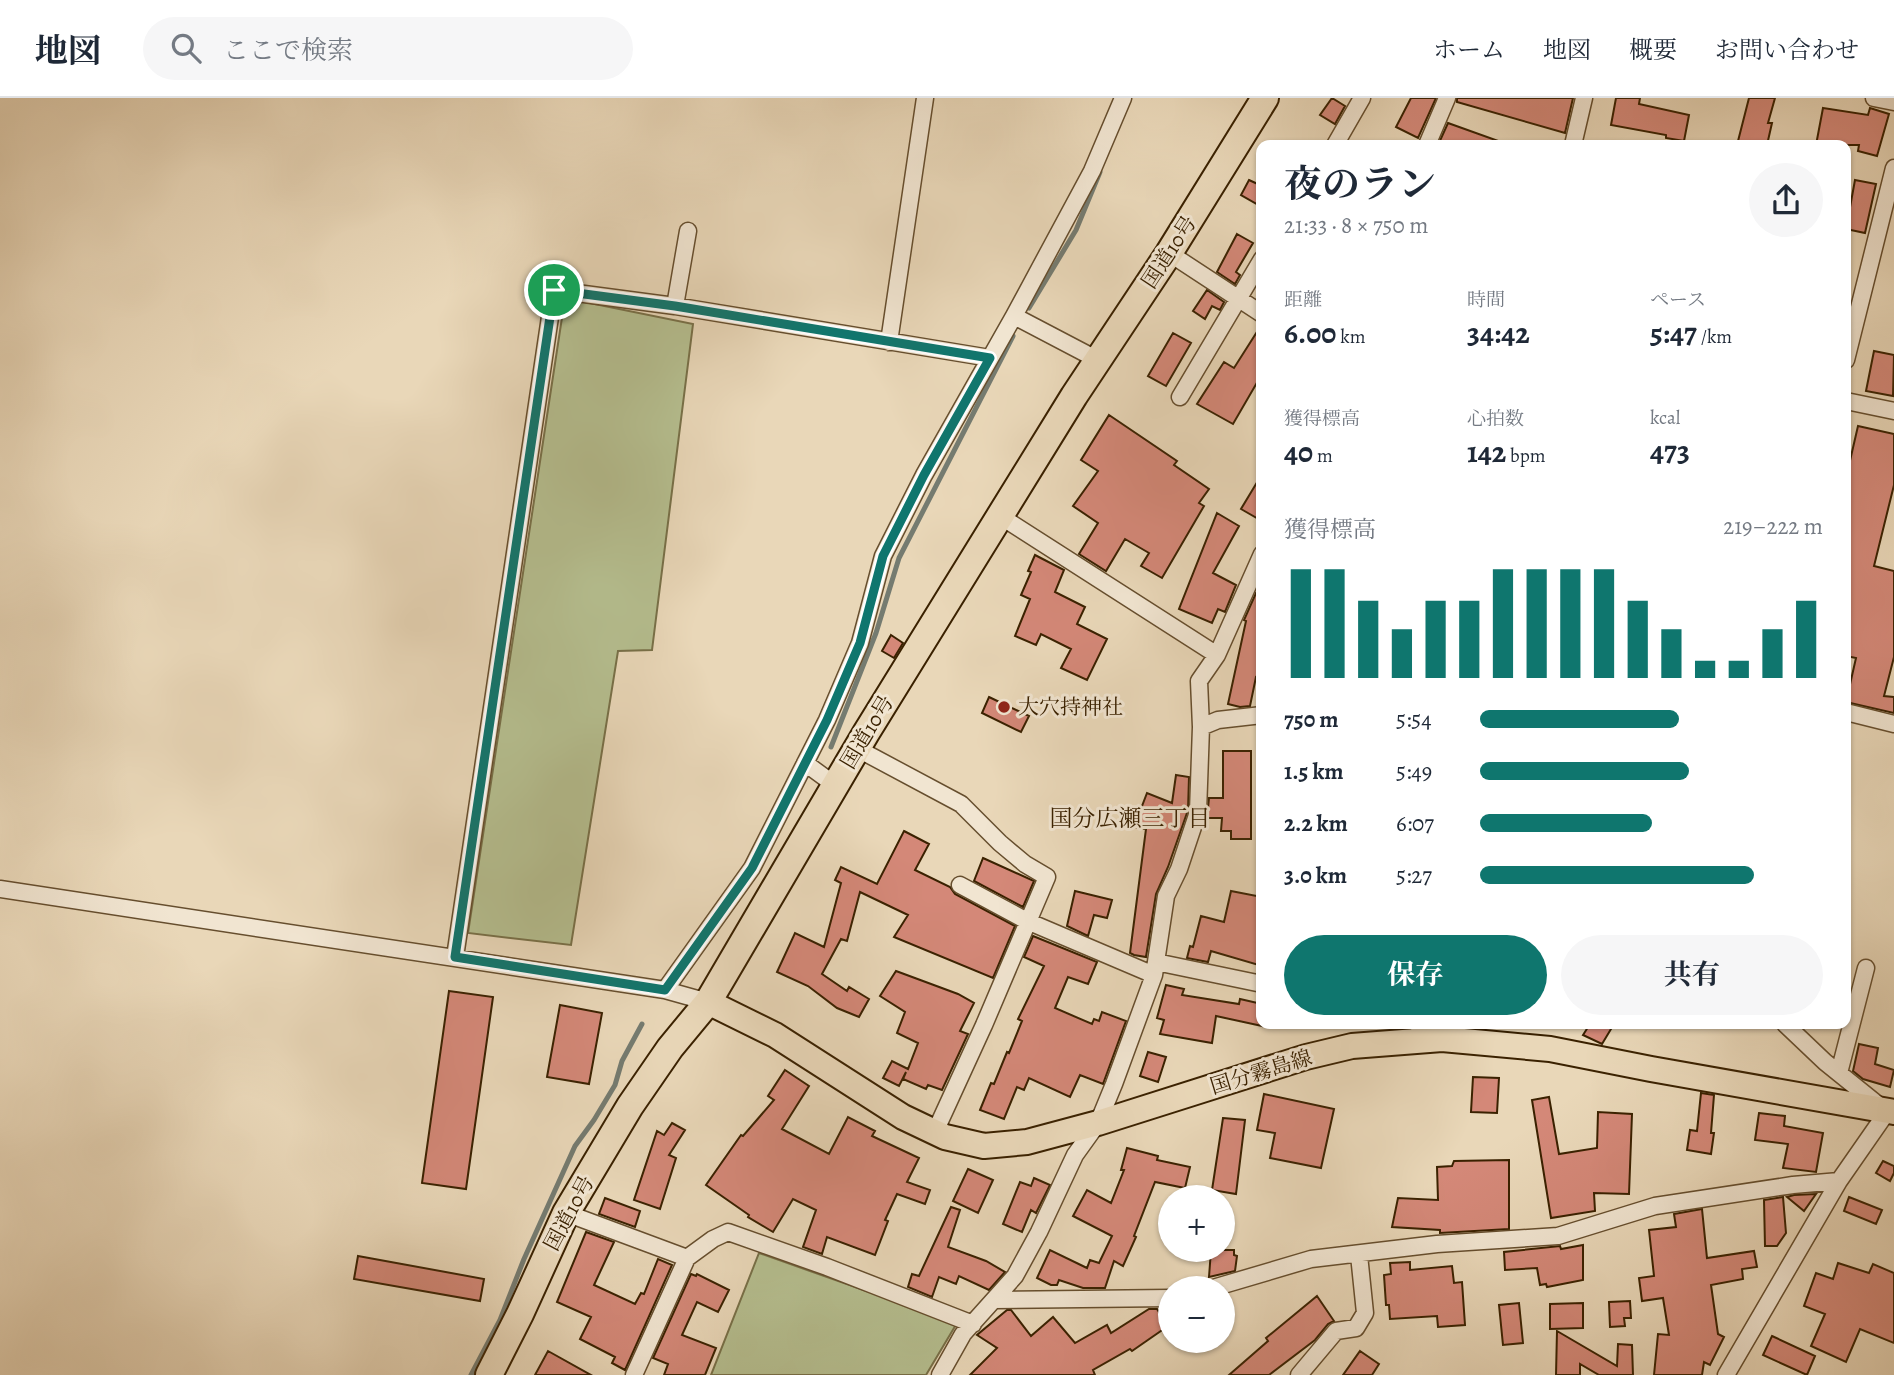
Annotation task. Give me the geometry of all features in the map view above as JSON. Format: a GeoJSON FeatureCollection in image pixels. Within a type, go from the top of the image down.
{"type":"FeatureCollection","features":[{"type":"Feature","properties":{"kind":"highway","name":"国道10号"},"geometry":{"type":"LineString","coordinates":[[489,1375],[566,1213],[637,1096],[670,1048],[708,1002],[835,785],[1000,516],[1265,98]]}},
{"type":"Feature","properties":{"kind":"main road","name":"国分霧島線"},"geometry":{"type":"LineString","coordinates":[[708,1002],[775,1035],[903,1116],[945,1137],[984,1146],[1012,1145],[1098,1123],[1306,1057],[1352,1046],[1442,1039],[1550,1049],[1891,1112]]}},
{"type":"Feature","properties":{"kind":"street"},"geometry":{"type":"LineString","coordinates":[[889,342],[925,98]]}},
{"type":"Feature","properties":{"kind":"street"},"geometry":{"type":"LineString","coordinates":[[665,990],[752,868],[827,720],[860,643],[883,556],[924,475],[1093,171],[1123,98]]}},
{"type":"Feature","properties":{"kind":"street"},"geometry":{"type":"LineString","coordinates":[[1338,140],[1362,98]]}},
{"type":"Feature","properties":{"kind":"street"},"geometry":{"type":"LineString","coordinates":[[1429,140],[1447,98]]}},
{"type":"Feature","properties":{"kind":"street"},"geometry":{"type":"LineString","coordinates":[[1574,140],[1584,98]]}},
{"type":"Feature","properties":{"kind":"street"},"geometry":{"type":"LineString","coordinates":[[1874,98],[1894,102]]}},
{"type":"Feature","properties":{"kind":"street"},"geometry":{"type":"LineString","coordinates":[[1851,340],[1894,168]]}},
{"type":"Feature","properties":{"kind":"street"},"geometry":{"type":"LineString","coordinates":[[675,306],[688,231]]}},
{"type":"Feature","properties":{"kind":"street"},"geometry":{"type":"LineString","coordinates":[[1168,253],[1256,310]]}},
{"type":"Feature","properties":{"kind":"street"},"geometry":{"type":"LineString","coordinates":[[1180,397],[1256,268]]}},
{"type":"Feature","properties":{"kind":"street"},"geometry":{"type":"LineString","coordinates":[[455,957],[554,290],[675,306],[990,358]]}},
{"type":"Feature","properties":{"kind":"street"},"geometry":{"type":"LineString","coordinates":[[1014,316],[1098,360]]}},
{"type":"Feature","properties":{"kind":"street"},"geometry":{"type":"LineString","coordinates":[[1851,402],[1894,411]]}},
{"type":"Feature","properties":{"kind":"street"},"geometry":{"type":"LineString","coordinates":[[1000,516],[1217,655]]}},
{"type":"Feature","properties":{"kind":"street"},"geometry":{"type":"LineString","coordinates":[[940,1375],[963,1334],[1015,1276],[1075,1154],[1098,1123],[1155,969],[1166,896],[1179,869],[1198,812],[1201,727],[1199,681],[1217,655],[1256,567]]}},
{"type":"Feature","properties":{"kind":"street"},"geometry":{"type":"LineString","coordinates":[[1851,713],[1894,723]]}},
{"type":"Feature","properties":{"kind":"street"},"geometry":{"type":"LineString","coordinates":[[1201,727],[1218,720],[1256,716]]}},
{"type":"Feature","properties":{"kind":"street"},"geometry":{"type":"LineString","coordinates":[[858,749],[961,804],[1000,843],[1025,864],[1047,877],[935,1132]]}},
{"type":"Feature","properties":{"kind":"street"},"geometry":{"type":"LineString","coordinates":[[805,763],[835,785]]}},
{"type":"Feature","properties":{"kind":"street"},"geometry":{"type":"LineString","coordinates":[[960,885],[1027,921],[1155,969],[1256,983]]}},
{"type":"Feature","properties":{"kind":"street"},"geometry":{"type":"LineString","coordinates":[[0,889],[665,990],[708,1002]]}},
{"type":"Feature","properties":{"kind":"street"},"geometry":{"type":"LineString","coordinates":[[1851,1026],[1866,968]]}},
{"type":"Feature","properties":{"kind":"street"},"geometry":{"type":"LineString","coordinates":[[1425,1029],[1442,1039]]}},
{"type":"Feature","properties":{"kind":"street"},"geometry":{"type":"LineString","coordinates":[[1726,1375],[1839,1181],[1891,1112],[1839,1073],[1791,1029]]}},
{"type":"Feature","properties":{"kind":"street"},"geometry":{"type":"LineString","coordinates":[[1839,1073],[1850,1029]]}},
{"type":"Feature","properties":{"kind":"street"},"geometry":{"type":"LineString","coordinates":[[1235,1281],[1311,1259],[1437,1244],[1558,1236],[1655,1206],[1793,1185],[1839,1181]]}},
{"type":"Feature","properties":{"kind":"street"},"geometry":{"type":"LineString","coordinates":[[566,1213],[687,1258]]}},
{"type":"Feature","properties":{"kind":"street"},"geometry":{"type":"LineString","coordinates":[[634,1375],[687,1258],[713,1239],[728,1232],[973,1324]]}},
{"type":"Feature","properties":{"kind":"street"},"geometry":{"type":"LineString","coordinates":[[1299,1375],[1336,1331],[1356,1328],[1365,1314],[1359,1255]]}},
{"type":"Feature","properties":{"kind":"street"},"geometry":{"type":"LineString","coordinates":[[994,1300],[1158,1298]]}},
{"type":"Feature","properties":{"kind":"green space"},"geometry":{"type":"Polygon","coordinates":[[[565,298],[693,324],[652,650],[618,651],[571,945],[468,933],[565,298]]]}},
{"type":"Feature","properties":{"kind":"green space"},"geometry":{"type":"Polygon","coordinates":[[[759,1253],[957,1323],[926,1375],[711,1375],[759,1253]]]}},
{"type":"Feature","properties":{"kind":"building"},"geometry":{"type":"Polygon","coordinates":[[[1332,98],[1345,106],[1335,124],[1320,115],[1332,98]]]}},
{"type":"Feature","properties":{"kind":"building"},"geometry":{"type":"Polygon","coordinates":[[[1411,98],[1436,98],[1418,138],[1396,127],[1411,98]]]}},
{"type":"Feature","properties":{"kind":"building"},"geometry":{"type":"Polygon","coordinates":[[[1457,98],[1573,98],[1565,133],[1457,102],[1457,98]]]}},
{"type":"Feature","properties":{"kind":"building"},"geometry":{"type":"Polygon","coordinates":[[[1616,98],[1640,98],[1639,104],[1689,115],[1684,140],[1611,125],[1616,98]]]}},
{"type":"Feature","properties":{"kind":"building"},"geometry":{"type":"Polygon","coordinates":[[[1749,98],[1775,98],[1768,123],[1772,123],[1768,140],[1738,140],[1749,98]]]}},
{"type":"Feature","properties":{"kind":"building"},"geometry":{"type":"Polygon","coordinates":[[[1823,108],[1868,115],[1870,108],[1889,114],[1877,156],[1858,151],[1859,145],[1851,145],[1851,140],[1817,140],[1823,108]]]}},
{"type":"Feature","properties":{"kind":"building"},"geometry":{"type":"Polygon","coordinates":[[[1448,123],[1496,140],[1440,140],[1448,123]]]}},
{"type":"Feature","properties":{"kind":"building"},"geometry":{"type":"Polygon","coordinates":[[[1249,180],[1256,183],[1256,204],[1241,195],[1249,180]]]}},
{"type":"Feature","properties":{"kind":"building"},"geometry":{"type":"Polygon","coordinates":[[[1855,180],[1876,184],[1865,233],[1851,230],[1851,202],[1855,180]]]}},
{"type":"Feature","properties":{"kind":"building"},"geometry":{"type":"Polygon","coordinates":[[[1237,234],[1253,243],[1236,272],[1240,275],[1235,284],[1217,272],[1237,234]]]}},
{"type":"Feature","properties":{"kind":"building"},"geometry":{"type":"Polygon","coordinates":[[[1207,290],[1224,302],[1220,310],[1212,306],[1205,319],[1193,311],[1207,290]]]}},
{"type":"Feature","properties":{"kind":"building"},"geometry":{"type":"Polygon","coordinates":[[[1173,333],[1191,343],[1166,386],[1148,376],[1173,333]]]}},
{"type":"Feature","properties":{"kind":"building"},"geometry":{"type":"Polygon","coordinates":[[[1256,333],[1256,384],[1233,424],[1197,404],[1224,362],[1234,368],[1256,333]]]}},
{"type":"Feature","properties":{"kind":"building"},"geometry":{"type":"Polygon","coordinates":[[[1874,351],[1894,355],[1893,396],[1866,391],[1874,351]]]}},
{"type":"Feature","properties":{"kind":"building"},"geometry":{"type":"Polygon","coordinates":[[[1109,415],[1177,461],[1174,465],[1209,489],[1199,503],[1204,506],[1162,578],[1141,566],[1149,553],[1125,539],[1106,571],[1079,554],[1098,523],[1073,506],[1098,471],[1081,460],[1109,415]]]}},
{"type":"Feature","properties":{"kind":"building"},"geometry":{"type":"Polygon","coordinates":[[[1858,426],[1894,434],[1894,485],[1874,566],[1894,571],[1894,657],[1884,696],[1894,697],[1894,713],[1851,703],[1851,680],[1856,658],[1851,657],[1851,456],[1858,426]]]}},
{"type":"Feature","properties":{"kind":"building"},"geometry":{"type":"Polygon","coordinates":[[[1256,484],[1256,518],[1241,509],[1256,484]]]}},
{"type":"Feature","properties":{"kind":"building"},"geometry":{"type":"Polygon","coordinates":[[[1217,513],[1239,526],[1213,573],[1236,585],[1225,612],[1218,609],[1212,623],[1179,609],[1217,513]]]}},
{"type":"Feature","properties":{"kind":"building"},"geometry":{"type":"Polygon","coordinates":[[[1035,555],[1064,570],[1055,592],[1085,607],[1077,624],[1107,639],[1087,680],[1061,668],[1071,649],[1041,634],[1036,645],[1015,636],[1030,599],[1021,595],[1035,555]]]}},
{"type":"Feature","properties":{"kind":"building"},"geometry":{"type":"Polygon","coordinates":[[[1256,593],[1256,677],[1250,706],[1240,707],[1228,704],[1246,621],[1244,620],[1256,593]]]}},
{"type":"Feature","properties":{"kind":"building"},"geometry":{"type":"Polygon","coordinates":[[[891,635],[903,643],[894,658],[882,651],[891,635]]]}},
{"type":"Feature","properties":{"kind":"building"},"geometry":{"type":"Polygon","coordinates":[[[989,697],[1029,716],[1021,732],[982,713],[989,697]]]}},
{"type":"Feature","properties":{"kind":"building"},"geometry":{"type":"Polygon","coordinates":[[[1223,751],[1251,751],[1251,839],[1231,839],[1231,831],[1221,831],[1222,818],[1207,818],[1209,798],[1223,798],[1223,751]]]}},
{"type":"Feature","properties":{"kind":"building"},"geometry":{"type":"Polygon","coordinates":[[[1176,775],[1189,777],[1188,810],[1156,894],[1146,957],[1134,955],[1130,953],[1146,829],[1134,827],[1147,793],[1172,803],[1176,775]]]}},
{"type":"Feature","properties":{"kind":"building"},"geometry":{"type":"Polygon","coordinates":[[[904,831],[929,844],[915,870],[950,887],[955,894],[1015,926],[993,978],[894,937],[908,915],[860,892],[847,941],[841,939],[822,974],[847,991],[849,987],[869,999],[859,1017],[837,1008],[808,986],[777,972],[795,933],[824,947],[841,883],[835,880],[841,867],[877,884],[904,831]]]}},
{"type":"Feature","properties":{"kind":"building"},"geometry":{"type":"Polygon","coordinates":[[[983,858],[1034,881],[1023,907],[974,881],[983,858]]]}},
{"type":"Feature","properties":{"kind":"building"},"geometry":{"type":"Polygon","coordinates":[[[1075,891],[1112,900],[1107,918],[1094,915],[1088,936],[1067,926],[1075,891]]]}},
{"type":"Feature","properties":{"kind":"building"},"geometry":{"type":"Polygon","coordinates":[[[1231,891],[1256,896],[1256,964],[1211,951],[1208,962],[1187,958],[1190,946],[1193,947],[1201,916],[1224,922],[1231,891]]]}},
{"type":"Feature","properties":{"kind":"building"},"geometry":{"type":"Polygon","coordinates":[[[1033,936],[1097,962],[1088,984],[1068,977],[1055,1008],[1092,1024],[1094,1019],[1099,1021],[1102,1012],[1126,1021],[1103,1084],[1080,1075],[1070,1097],[1029,1078],[1024,1090],[1017,1087],[1004,1119],[980,1110],[991,1083],[994,1084],[1007,1052],[1009,1053],[1022,1021],[1018,1019],[1044,966],[1024,957],[1033,936]]]}},
{"type":"Feature","properties":{"kind":"building"},"geometry":{"type":"Polygon","coordinates":[[[896,971],[958,994],[974,1003],[960,1031],[968,1034],[942,1090],[928,1085],[926,1089],[903,1079],[906,1072],[899,1086],[883,1078],[892,1061],[908,1069],[918,1043],[897,1033],[905,1012],[880,996],[896,971]]]}},
{"type":"Feature","properties":{"kind":"building"},"geometry":{"type":"Polygon","coordinates":[[[1166,985],[1184,989],[1182,995],[1239,1004],[1240,999],[1256,1003],[1256,1025],[1216,1016],[1212,1043],[1160,1034],[1164,1020],[1157,1018],[1166,985]]]}},
{"type":"Feature","properties":{"kind":"building"},"geometry":{"type":"Polygon","coordinates":[[[449,991],[493,997],[466,1189],[422,1183],[449,991]]]}},
{"type":"Feature","properties":{"kind":"building"},"geometry":{"type":"Polygon","coordinates":[[[560,1005],[602,1013],[589,1084],[547,1077],[560,1005]]]}},
{"type":"Feature","properties":{"kind":"building"},"geometry":{"type":"Polygon","coordinates":[[[1587,1029],[1611,1029],[1602,1044],[1583,1035],[1587,1029]]]}},
{"type":"Feature","properties":{"kind":"building"},"geometry":{"type":"Polygon","coordinates":[[[1859,1044],[1878,1048],[1875,1064],[1894,1070],[1890,1087],[1863,1079],[1853,1071],[1859,1044]]]}},
{"type":"Feature","properties":{"kind":"building"},"geometry":{"type":"Polygon","coordinates":[[[1148,1052],[1166,1057],[1158,1082],[1140,1076],[1148,1052]]]}},
{"type":"Feature","properties":{"kind":"building"},"geometry":{"type":"Polygon","coordinates":[[[785,1070],[809,1086],[782,1129],[829,1154],[848,1117],[875,1131],[872,1136],[919,1158],[907,1182],[930,1190],[925,1204],[897,1194],[885,1220],[888,1221],[875,1255],[827,1237],[822,1254],[803,1247],[816,1210],[793,1199],[773,1232],[706,1185],[741,1135],[743,1136],[774,1100],[768,1096],[785,1070]]]}},
{"type":"Feature","properties":{"kind":"building"},"geometry":{"type":"Polygon","coordinates":[[[1473,1077],[1499,1078],[1497,1113],[1471,1112],[1473,1077]]]}},
{"type":"Feature","properties":{"kind":"building"},"geometry":{"type":"Polygon","coordinates":[[[1701,1093],[1714,1095],[1711,1154],[1687,1150],[1690,1130],[1697,1131],[1701,1093]]]}},
{"type":"Feature","properties":{"kind":"building"},"geometry":{"type":"Polygon","coordinates":[[[1264,1094],[1334,1109],[1321,1168],[1270,1158],[1275,1133],[1257,1130],[1264,1094]]]}},
{"type":"Feature","properties":{"kind":"building"},"geometry":{"type":"Polygon","coordinates":[[[1549,1097],[1559,1154],[1597,1148],[1598,1112],[1632,1114],[1629,1194],[1594,1193],[1595,1211],[1551,1218],[1532,1100],[1549,1097]]]}},
{"type":"Feature","properties":{"kind":"building"},"geometry":{"type":"Polygon","coordinates":[[[1759,1113],[1785,1116],[1784,1126],[1823,1133],[1816,1172],[1783,1168],[1788,1144],[1755,1140],[1759,1113]]]}},
{"type":"Feature","properties":{"kind":"building"},"geometry":{"type":"Polygon","coordinates":[[[1223,1118],[1245,1120],[1236,1194],[1235,1185],[1213,1185],[1223,1118]]]}},
{"type":"Feature","properties":{"kind":"building"},"geometry":{"type":"Polygon","coordinates":[[[672,1123],[685,1130],[669,1155],[676,1158],[660,1209],[634,1200],[657,1131],[664,1135],[672,1123]]]}},
{"type":"Feature","properties":{"kind":"building"},"geometry":{"type":"Polygon","coordinates":[[[1127,1148],[1158,1156],[1157,1160],[1190,1167],[1186,1185],[1155,1182],[1123,1266],[1114,1261],[1105,1288],[1083,1288],[1059,1280],[1057,1285],[1051,1285],[1037,1278],[1050,1250],[1087,1268],[1090,1260],[1099,1263],[1112,1236],[1073,1216],[1087,1190],[1111,1203],[1124,1170],[1121,1170],[1127,1148]]]}},
{"type":"Feature","properties":{"kind":"building"},"geometry":{"type":"Polygon","coordinates":[[[1509,1160],[1509,1229],[1440,1233],[1440,1230],[1392,1227],[1398,1198],[1438,1200],[1437,1167],[1452,1166],[1454,1161],[1509,1160]]]}},
{"type":"Feature","properties":{"kind":"building"},"geometry":{"type":"Polygon","coordinates":[[[1883,1161],[1894,1166],[1890,1181],[1876,1173],[1883,1161]]]}},
{"type":"Feature","properties":{"kind":"building"},"geometry":{"type":"Polygon","coordinates":[[[968,1169],[993,1180],[978,1213],[953,1201],[968,1169]]]}},
{"type":"Feature","properties":{"kind":"building"},"geometry":{"type":"Polygon","coordinates":[[[1034,1178],[1050,1185],[1036,1213],[1031,1210],[1022,1232],[1003,1224],[1020,1182],[1031,1186],[1034,1178]]]}},
{"type":"Feature","properties":{"kind":"building"},"geometry":{"type":"Polygon","coordinates":[[[1816,1194],[1804,1211],[1787,1197],[1794,1195],[1816,1194]]]}},
{"type":"Feature","properties":{"kind":"building"},"geometry":{"type":"Polygon","coordinates":[[[1783,1197],[1786,1233],[1777,1246],[1765,1246],[1764,1200],[1783,1197]]]}},
{"type":"Feature","properties":{"kind":"building"},"geometry":{"type":"Polygon","coordinates":[[[1849,1197],[1882,1210],[1876,1224],[1844,1211],[1849,1197]]]}},
{"type":"Feature","properties":{"kind":"building"},"geometry":{"type":"Polygon","coordinates":[[[605,1198],[640,1211],[635,1227],[599,1214],[605,1198]]]}},
{"type":"Feature","properties":{"kind":"building"},"geometry":{"type":"Polygon","coordinates":[[[951,1207],[960,1210],[948,1247],[986,1261],[1005,1272],[989,1290],[959,1276],[956,1284],[939,1277],[932,1297],[908,1287],[912,1274],[919,1276],[951,1207]]]}},
{"type":"Feature","properties":{"kind":"building"},"geometry":{"type":"Polygon","coordinates":[[[1702,1209],[1707,1258],[1754,1251],[1757,1267],[1742,1269],[1743,1279],[1711,1285],[1718,1334],[1724,1337],[1710,1365],[1704,1362],[1702,1375],[1654,1375],[1658,1334],[1669,1335],[1663,1298],[1642,1301],[1639,1278],[1654,1276],[1649,1230],[1676,1227],[1674,1214],[1702,1209]]]}},
{"type":"Feature","properties":{"kind":"building"},"geometry":{"type":"Polygon","coordinates":[[[586,1232],[614,1242],[594,1285],[635,1304],[641,1293],[644,1294],[658,1259],[672,1265],[625,1370],[612,1363],[615,1357],[580,1339],[591,1317],[557,1302],[586,1232]]]}},
{"type":"Feature","properties":{"kind":"building"},"geometry":{"type":"Polygon","coordinates":[[[1583,1245],[1583,1280],[1547,1287],[1546,1284],[1540,1285],[1537,1268],[1505,1270],[1504,1252],[1583,1245]]]}},
{"type":"Feature","properties":{"kind":"building"},"geometry":{"type":"Polygon","coordinates":[[[1235,1255],[1237,1256],[1235,1271],[1209,1276],[1210,1262],[1235,1262],[1235,1255]]]}},
{"type":"Feature","properties":{"kind":"building"},"geometry":{"type":"Polygon","coordinates":[[[358,1256],[484,1279],[480,1301],[354,1279],[358,1256]]]}},
{"type":"Feature","properties":{"kind":"building"},"geometry":{"type":"Polygon","coordinates":[[[1410,1262],[1410,1270],[1452,1266],[1454,1283],[1462,1282],[1465,1325],[1438,1327],[1437,1316],[1390,1319],[1384,1275],[1391,1274],[1390,1263],[1410,1262]]]}},
{"type":"Feature","properties":{"kind":"building"},"geometry":{"type":"Polygon","coordinates":[[[1838,1263],[1869,1273],[1873,1264],[1894,1273],[1894,1343],[1860,1329],[1846,1362],[1811,1346],[1825,1314],[1804,1306],[1816,1273],[1833,1279],[1838,1263]]]}},
{"type":"Feature","properties":{"kind":"building"},"geometry":{"type":"Polygon","coordinates":[[[691,1274],[697,1274],[729,1290],[718,1312],[697,1302],[682,1335],[716,1348],[705,1375],[664,1375],[668,1364],[653,1358],[691,1274]]]}},
{"type":"Feature","properties":{"kind":"building"},"geometry":{"type":"Polygon","coordinates":[[[1317,1296],[1334,1321],[1328,1324],[1315,1340],[1269,1375],[1229,1375],[1268,1341],[1266,1338],[1317,1296]]]}},
{"type":"Feature","properties":{"kind":"building"},"geometry":{"type":"Polygon","coordinates":[[[1630,1301],[1631,1318],[1624,1318],[1625,1326],[1610,1327],[1609,1302],[1630,1301]]]}},
{"type":"Feature","properties":{"kind":"building"},"geometry":{"type":"Polygon","coordinates":[[[1519,1303],[1523,1343],[1503,1345],[1499,1305],[1519,1303]]]}},
{"type":"Feature","properties":{"kind":"building"},"geometry":{"type":"Polygon","coordinates":[[[1583,1303],[1583,1328],[1550,1329],[1550,1304],[1583,1303]]]}},
{"type":"Feature","properties":{"kind":"building"},"geometry":{"type":"Polygon","coordinates":[[[1149,1309],[1158,1311],[1158,1333],[1132,1351],[1130,1349],[1093,1370],[1095,1375],[970,1375],[997,1348],[977,1335],[1007,1310],[1011,1310],[1031,1336],[1053,1317],[1075,1343],[1107,1325],[1111,1333],[1149,1309]]]}},
{"type":"Feature","properties":{"kind":"building"},"geometry":{"type":"Polygon","coordinates":[[[1557,1331],[1617,1366],[1618,1344],[1632,1345],[1633,1375],[1599,1375],[1580,1364],[1580,1375],[1556,1375],[1557,1331]]]}},
{"type":"Feature","properties":{"kind":"building"},"geometry":{"type":"Polygon","coordinates":[[[1772,1336],[1815,1356],[1807,1375],[1763,1355],[1772,1336]]]}},
{"type":"Feature","properties":{"kind":"building"},"geometry":{"type":"Polygon","coordinates":[[[548,1351],[591,1375],[535,1375],[548,1351]]]}},
{"type":"Feature","properties":{"kind":"building"},"geometry":{"type":"Polygon","coordinates":[[[1360,1351],[1379,1364],[1372,1375],[1343,1375],[1360,1351]]]}},
{"type":"Feature","properties":{"kind":"waterway"},"geometry":{"type":"LineString","coordinates":[[1029,308],[1076,230],[1100,172]]}},
{"type":"Feature","properties":{"kind":"waterway"},"geometry":{"type":"LineString","coordinates":[[831,747],[876,633],[899,558],[1013,336]]}},
{"type":"Feature","properties":{"kind":"waterway"},"geometry":{"type":"LineString","coordinates":[[471,1375],[500,1320],[524,1259],[575,1146],[615,1085],[622,1061],[642,1024]]}},
{"type":"Feature","properties":{"kind":"place","name":"大穴持神社"},"geometry":{"type":"Point","coordinates":[1004,707]}},
{"type":"Feature","properties":{"kind":"district","name":"国分広瀬三丁目"},"geometry":{"type":"Point","coordinates":[1130,818]}},
{"type":"Feature","properties":{"kind":"route"},"geometry":{"type":"LineString","coordinates":[[554,290],[675,306],[990,358],[924,475],[883,556],[860,643],[827,720],[752,868],[665,990],[455,957],[554,290]]}}]}
